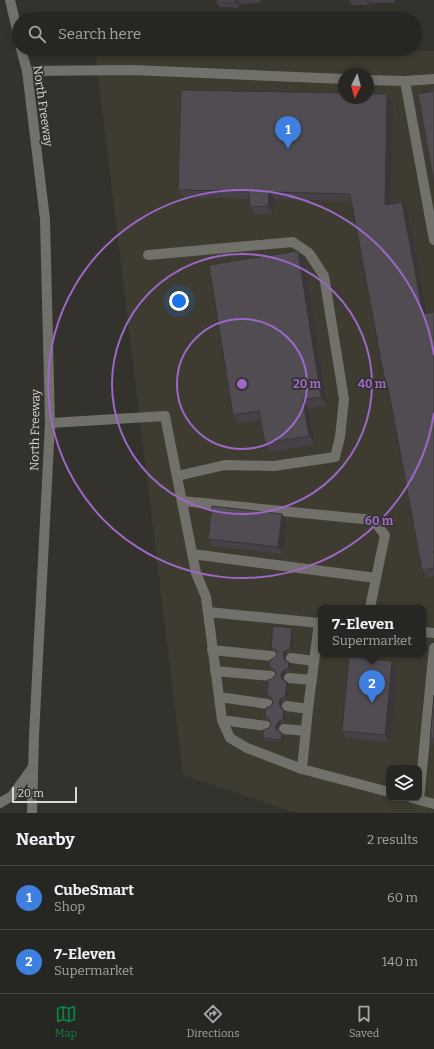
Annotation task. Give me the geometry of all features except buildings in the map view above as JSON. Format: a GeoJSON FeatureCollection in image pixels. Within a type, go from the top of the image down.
{"type":"FeatureCollection","features":[{"type":"Feature","properties":{"kind":"main road"},"geometry":{"type":"LineString","coordinates":[[10,0],[13,12]]}},
{"type":"Feature","properties":{"kind":"main road","name":"North Freeway"},"geometry":{"type":"LineString","coordinates":[[24,56],[27,71],[45,219],[50,423],[32,813]]}},
{"type":"Feature","properties":{"kind":"main road"},"geometry":{"type":"LineString","coordinates":[[27,71],[132,70],[338,79]]}},
{"type":"Feature","properties":{"kind":"main road"},"geometry":{"type":"LineString","coordinates":[[374,80],[434,80]]}},
{"type":"Feature","properties":{"kind":"main road"},"geometry":{"type":"LineString","coordinates":[[405,81],[434,240]]}},
{"type":"Feature","properties":{"kind":"main road"},"geometry":{"type":"LineString","coordinates":[[148,255],[293,242],[309,253],[324,276],[344,399],[340,437],[335,457],[274,466],[225,465],[177,476]]}},
{"type":"Feature","properties":{"kind":"main road"},"geometry":{"type":"LineString","coordinates":[[50,423],[165,416],[196,573],[206,597],[218,697],[222,720],[230,738],[247,748],[302,769],[386,791]]}},
{"type":"Feature","properties":{"kind":"main road"},"geometry":{"type":"LineString","coordinates":[[182,501],[373,520],[385,535],[371,605]]}},
{"type":"Feature","properties":{"kind":"main road"},"geometry":{"type":"LineString","coordinates":[[192,554],[376,578]]}},
{"type":"Feature","properties":{"kind":"main road"},"geometry":{"type":"LineString","coordinates":[[208,612],[318,623]]}},
{"type":"Feature","properties":{"kind":"main road"},"geometry":{"type":"LineString","coordinates":[[302,769],[318,636]]}},
{"type":"Feature","properties":{"kind":"main road"},"geometry":{"type":"LineString","coordinates":[[419,765],[434,648]]}},
{"type":"Feature","properties":{"kind":"main road"},"geometry":{"type":"LineString","coordinates":[[212,650],[272,656]]}},
{"type":"Feature","properties":{"kind":"main road"},"geometry":{"type":"LineString","coordinates":[[291,658],[314,661]]}},
{"type":"Feature","properties":{"kind":"main road"},"geometry":{"type":"LineString","coordinates":[[215,670],[271,676]]}},
{"type":"Feature","properties":{"kind":"main road"},"geometry":{"type":"LineString","coordinates":[[289,678],[312,680]]}},
{"type":"Feature","properties":{"kind":"main road"},"geometry":{"type":"LineString","coordinates":[[218,697],[268,704]]}},
{"type":"Feature","properties":{"kind":"main road"},"geometry":{"type":"LineString","coordinates":[[287,706],[308,709]]}},
{"type":"Feature","properties":{"kind":"main road"},"geometry":{"type":"LineString","coordinates":[[222,720],[266,726]]}},
{"type":"Feature","properties":{"kind":"main road"},"geometry":{"type":"LineString","coordinates":[[284,729],[306,731]]}},
{"type":"Feature","properties":{"kind":"main road"},"geometry":{"type":"LineString","coordinates":[[0,803],[12,796],[33,767]]}},
{"type":"Feature","properties":{"kind":"main road"},"geometry":{"type":"LineString","coordinates":[[422,801],[434,804]]}},
{"type":"Feature","properties":{"kind":"shaded area"},"geometry":{"type":"Polygon","coordinates":[[[422,51],[434,51],[434,813],[297,813],[183,775],[96,56],[422,56],[422,51]]]}},
{"type":"Feature","properties":{"kind":"place","name":"CubeSmart"},"geometry":{"type":"Point","coordinates":[288,149]}},
{"type":"Feature","properties":{"kind":"place","name":"7-Eleven"},"geometry":{"type":"Point","coordinates":[372,703]}}]}
